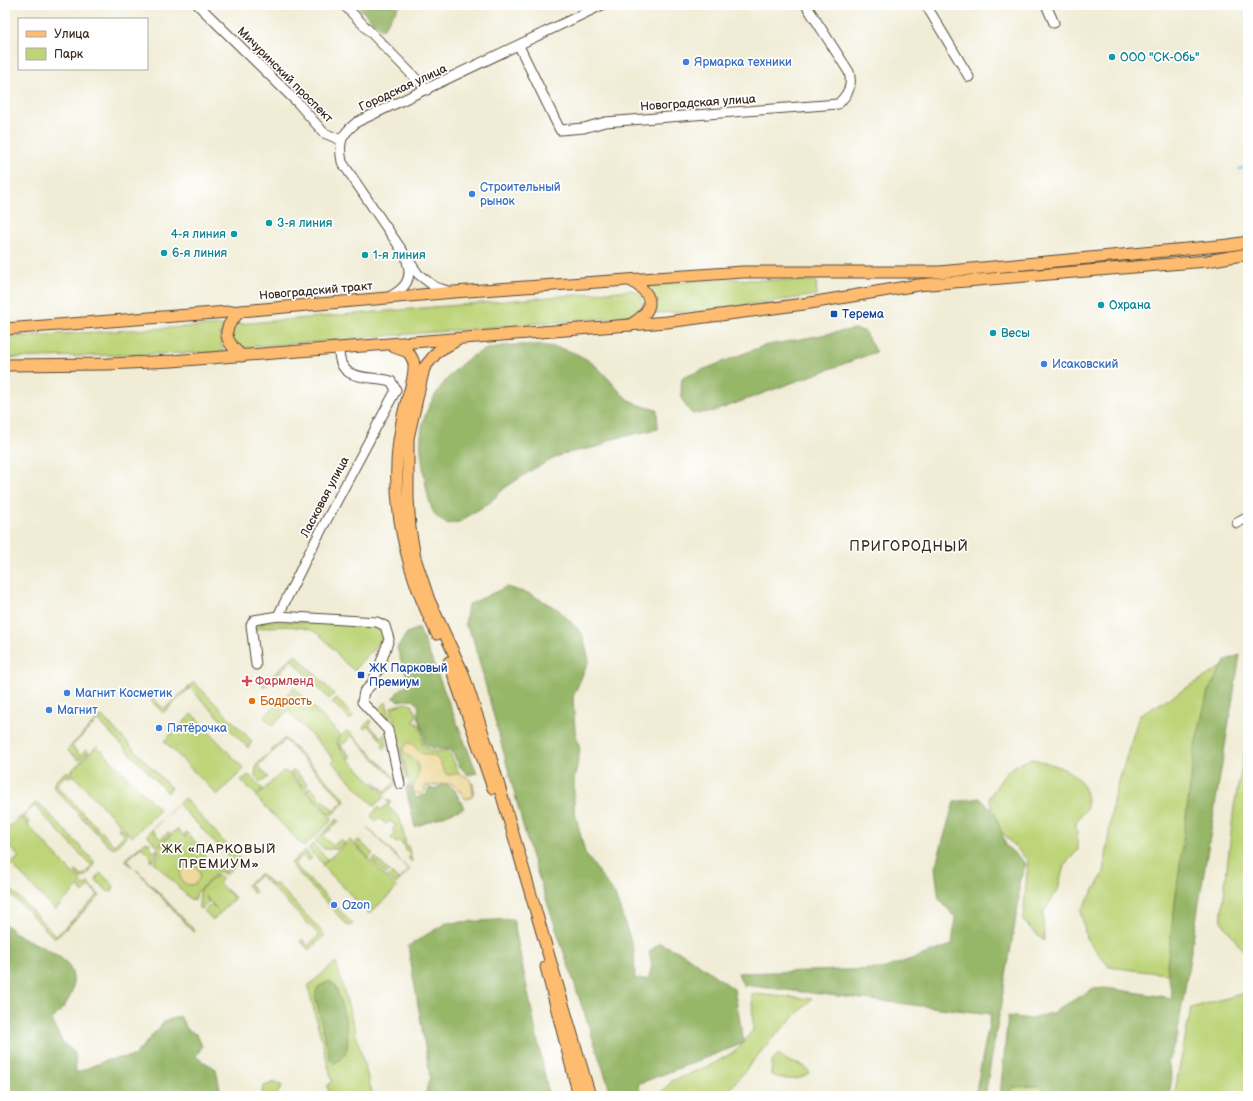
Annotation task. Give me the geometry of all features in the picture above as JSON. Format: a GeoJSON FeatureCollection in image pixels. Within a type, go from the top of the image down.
{"type":"FeatureCollection","features":[{"type":"Feature","properties":{"kind":"main road","name":"Новоградский тракт"},"geometry":{"type":"LineString","coordinates":[[5,329],[241,311],[454,292],[744,272],[939,272],[1248,242]]}},
{"type":"Feature","properties":{"kind":"main road"},"geometry":{"type":"LineString","coordinates":[[5,365],[108,364],[242,356],[628,326],[796,305],[918,285],[1207,261],[1248,254]]}},
{"type":"Feature","properties":{"kind":"main road"},"geometry":{"type":"LineString","coordinates":[[628,326],[640,319],[647,311],[650,302],[647,294],[640,286],[630,280]]}},
{"type":"Feature","properties":{"kind":"main road"},"geometry":{"type":"LineString","coordinates":[[241,311],[231,320],[226,330],[228,340],[234,349],[242,356]]}},
{"type":"Feature","properties":{"kind":"main road"},"geometry":{"type":"LineString","coordinates":[[462,339],[438,351],[426,364],[422,371],[408,438],[410,528],[415,558],[429,600],[462,673],[490,755],[590,1096]]}},
{"type":"Feature","properties":{"kind":"main road"},"geometry":{"type":"LineString","coordinates":[[388,345],[408,352],[414,365],[403,416],[398,449],[397,491],[400,524],[406,555],[422,603],[454,674],[501,814],[541,950],[579,1096]]}},
{"type":"Feature","properties":{"kind":"street","name":"Мичуринский проспект"},"geometry":{"type":"LineString","coordinates":[[198,5],[298,103],[324,133],[341,140]]}},
{"type":"Feature","properties":{"kind":"street"},"geometry":{"type":"LineString","coordinates":[[344,5],[427,90]]}},
{"type":"Feature","properties":{"kind":"street","name":"Городская улица"},"geometry":{"type":"LineString","coordinates":[[341,140],[346,131],[357,122],[427,90],[602,5]]}},
{"type":"Feature","properties":{"kind":"street","name":"Новоградская улица"},"geometry":{"type":"LineString","coordinates":[[519,46],[560,130],[584,128],[605,122],[838,104],[847,95],[852,82],[849,72],[806,5]]}},
{"type":"Feature","properties":{"kind":"street"},"geometry":{"type":"LineString","coordinates":[[926,5],[969,77]]}},
{"type":"Feature","properties":{"kind":"street"},"geometry":{"type":"LineString","coordinates":[[1046,5],[1054,23]]}},
{"type":"Feature","properties":{"kind":"street"},"geometry":{"type":"LineString","coordinates":[[341,140],[340,150],[342,162],[405,256],[426,281],[444,291],[454,292]]}},
{"type":"Feature","properties":{"kind":"street"},"geometry":{"type":"LineString","coordinates":[[386,298],[397,293],[406,285],[409,277],[409,268],[405,256]]}},
{"type":"Feature","properties":{"kind":"street","name":"Ласковая улица"},"geometry":{"type":"LineString","coordinates":[[278,616],[316,539],[396,390],[391,381],[376,378],[355,377],[340,362],[339,349]]}},
{"type":"Feature","properties":{"kind":"street"},"geometry":{"type":"LineString","coordinates":[[1237,523],[1248,517]]}},
{"type":"Feature","properties":{"kind":"street"},"geometry":{"type":"LineString","coordinates":[[256,665],[251,625],[254,620],[278,616],[377,622],[384,626],[389,639],[384,656],[371,685],[364,692],[362,702],[388,730],[400,784]]}},
{"type":"Feature","properties":{"kind":"green space"},"geometry":{"type":"Polygon","coordinates":[[[356,5],[400,5],[382,30],[356,5]]]}},
{"type":"Feature","properties":{"kind":"green space"},"geometry":{"type":"Polygon","coordinates":[[[5,51],[7,132],[5,134],[5,51]]]}},
{"type":"Feature","properties":{"kind":"green space"},"geometry":{"type":"Polygon","coordinates":[[[724,279],[816,281],[817,295],[705,311],[653,313],[653,298],[646,285],[724,279]]]}},
{"type":"Feature","properties":{"kind":"green space"},"geometry":{"type":"Polygon","coordinates":[[[632,290],[640,294],[643,306],[636,314],[629,316],[239,348],[231,341],[233,328],[238,324],[632,290]]]}},
{"type":"Feature","properties":{"kind":"green space"},"geometry":{"type":"Polygon","coordinates":[[[223,325],[220,339],[224,352],[5,358],[5,337],[223,325]]]}},
{"type":"Feature","properties":{"kind":"green space"},"geometry":{"type":"Polygon","coordinates":[[[854,329],[864,331],[876,352],[715,411],[692,414],[683,402],[681,393],[682,378],[763,346],[854,329]]]}},
{"type":"Feature","properties":{"kind":"green space"},"geometry":{"type":"Polygon","coordinates":[[[537,345],[564,349],[589,361],[631,401],[657,410],[658,429],[608,440],[601,446],[563,454],[535,468],[506,487],[489,503],[459,522],[447,524],[440,520],[434,513],[428,497],[424,474],[421,451],[421,434],[425,417],[430,405],[437,392],[455,370],[477,354],[500,346],[537,345]]]}},
{"type":"Feature","properties":{"kind":"green space"},"geometry":{"type":"Polygon","coordinates":[[[506,587],[530,594],[559,610],[582,633],[589,660],[573,697],[575,730],[580,750],[574,781],[574,809],[585,853],[615,895],[634,950],[635,979],[648,979],[652,966],[649,952],[659,943],[684,954],[734,989],[744,1043],[638,1084],[641,1096],[612,1096],[530,851],[473,638],[465,624],[468,605],[506,587]]]}},
{"type":"Feature","properties":{"kind":"green space"},"geometry":{"type":"Polygon","coordinates":[[[262,621],[374,624],[380,628],[384,638],[359,664],[355,671],[318,634],[305,628],[287,626],[268,627],[254,630],[255,624],[262,621]]]}},
{"type":"Feature","properties":{"kind":"green space"},"geometry":{"type":"Polygon","coordinates":[[[419,628],[477,773],[468,775],[460,767],[451,750],[437,749],[424,744],[424,733],[418,716],[417,704],[412,699],[398,701],[394,698],[398,691],[410,683],[397,648],[407,633],[419,628]]]}},
{"type":"Feature","properties":{"kind":"green space"},"geometry":{"type":"Polygon","coordinates":[[[1240,655],[1177,1036],[1168,1062],[1172,1078],[1169,1096],[1050,1096],[1040,1086],[1013,1087],[1006,1096],[1000,1096],[1008,1016],[1031,1019],[1052,1013],[1092,989],[1106,988],[1172,998],[1167,965],[1195,746],[1208,691],[1226,660],[1240,655]]]}},
{"type":"Feature","properties":{"kind":"green space"},"geometry":{"type":"Polygon","coordinates":[[[297,656],[334,694],[329,699],[292,660],[263,688],[262,686],[292,657],[297,656]]]}},
{"type":"Feature","properties":{"kind":"green space"},"geometry":{"type":"Polygon","coordinates":[[[1222,667],[1174,975],[1109,967],[1086,938],[1081,911],[1104,873],[1113,801],[1139,716],[1222,667]]]}},
{"type":"Feature","properties":{"kind":"green space"},"geometry":{"type":"Polygon","coordinates":[[[194,682],[252,741],[248,748],[190,688],[163,713],[151,701],[154,699],[164,709],[194,682]]]}},
{"type":"Feature","properties":{"kind":"green space"},"geometry":{"type":"Polygon","coordinates":[[[294,687],[340,735],[336,742],[342,752],[385,796],[374,806],[332,762],[334,759],[288,711],[272,726],[264,717],[294,687]]]}},
{"type":"Feature","properties":{"kind":"green space"},"geometry":{"type":"Polygon","coordinates":[[[336,698],[353,716],[350,720],[332,702],[336,698]]]}},
{"type":"Feature","properties":{"kind":"green space"},"geometry":{"type":"Polygon","coordinates":[[[386,702],[393,727],[377,711],[386,702]]]}},
{"type":"Feature","properties":{"kind":"green space"},"geometry":{"type":"Polygon","coordinates":[[[406,703],[412,705],[417,714],[413,722],[418,724],[422,731],[422,745],[435,752],[447,751],[450,754],[459,773],[473,784],[474,790],[472,797],[466,799],[456,787],[449,784],[426,786],[425,791],[422,794],[414,793],[409,782],[391,707],[406,703]]]}},
{"type":"Feature","properties":{"kind":"green space"},"geometry":{"type":"Polygon","coordinates":[[[192,714],[244,769],[217,795],[164,741],[192,714]]]}},
{"type":"Feature","properties":{"kind":"green space"},"geometry":{"type":"Polygon","coordinates":[[[102,716],[171,788],[168,793],[98,720],[72,746],[80,755],[86,749],[89,752],[79,760],[67,750],[97,719],[102,716]]]}},
{"type":"Feature","properties":{"kind":"green space"},"geometry":{"type":"Polygon","coordinates":[[[370,720],[372,721],[369,725],[381,737],[384,734],[387,745],[384,749],[381,746],[384,743],[368,726],[364,729],[363,727],[370,720]]]}},
{"type":"Feature","properties":{"kind":"green space"},"geometry":{"type":"Polygon","coordinates":[[[391,729],[395,731],[407,779],[403,780],[391,729]]]}},
{"type":"Feature","properties":{"kind":"green space"},"geometry":{"type":"Polygon","coordinates":[[[346,731],[352,734],[397,780],[397,783],[385,794],[374,782],[385,791],[396,781],[352,736],[341,746],[352,757],[349,758],[338,744],[338,739],[346,731]]]}},
{"type":"Feature","properties":{"kind":"green space"},"geometry":{"type":"Polygon","coordinates":[[[1248,734],[1248,957],[1221,921],[1234,807],[1248,734]]]}},
{"type":"Feature","properties":{"kind":"green space"},"geometry":{"type":"Polygon","coordinates":[[[285,738],[344,798],[345,801],[333,814],[330,814],[322,807],[326,803],[334,811],[344,801],[285,740],[258,766],[268,777],[263,781],[259,781],[255,777],[256,765],[285,738]]]}},
{"type":"Feature","properties":{"kind":"green space"},"geometry":{"type":"Polygon","coordinates":[[[97,746],[160,810],[132,837],[70,772],[97,746]]]}},
{"type":"Feature","properties":{"kind":"green space"},"geometry":{"type":"Polygon","coordinates":[[[1032,759],[1048,763],[1071,773],[1082,784],[1087,798],[1087,808],[1076,822],[1078,850],[1064,865],[1058,890],[1043,913],[1044,941],[1023,921],[1028,861],[998,828],[989,798],[1011,769],[1032,759]]]}},
{"type":"Feature","properties":{"kind":"green space"},"geometry":{"type":"Polygon","coordinates":[[[294,770],[308,785],[305,788],[290,773],[294,770]]]}},
{"type":"Feature","properties":{"kind":"green space"},"geometry":{"type":"Polygon","coordinates":[[[67,771],[71,776],[69,777],[66,775],[56,785],[114,845],[124,835],[118,828],[119,827],[127,833],[126,837],[114,849],[109,846],[53,787],[55,781],[67,771]]]}},
{"type":"Feature","properties":{"kind":"green space"},"geometry":{"type":"Polygon","coordinates":[[[283,771],[287,772],[333,819],[304,847],[256,797],[283,771]]]}},
{"type":"Feature","properties":{"kind":"green space"},"geometry":{"type":"Polygon","coordinates":[[[249,775],[263,789],[256,795],[241,780],[249,775]]]}},
{"type":"Feature","properties":{"kind":"green space"},"geometry":{"type":"Polygon","coordinates":[[[445,784],[454,789],[464,808],[415,827],[406,789],[407,786],[409,786],[416,798],[427,794],[429,788],[434,789],[445,784]]]}},
{"type":"Feature","properties":{"kind":"green space"},"geometry":{"type":"Polygon","coordinates":[[[310,787],[325,802],[321,805],[306,790],[310,787]]]}},
{"type":"Feature","properties":{"kind":"green space"},"geometry":{"type":"Polygon","coordinates":[[[184,798],[241,860],[226,875],[219,871],[197,892],[195,900],[190,899],[154,862],[160,856],[157,848],[177,829],[186,838],[184,834],[186,832],[200,847],[198,849],[217,869],[217,865],[224,872],[234,862],[178,804],[184,798]]]}},
{"type":"Feature","properties":{"kind":"green space"},"geometry":{"type":"Polygon","coordinates":[[[980,798],[995,813],[1006,846],[1026,864],[1019,882],[1019,900],[985,1096],[975,1096],[991,1014],[743,985],[738,973],[882,969],[952,945],[955,917],[939,899],[935,868],[954,802],[980,798]]]}},
{"type":"Feature","properties":{"kind":"green space"},"geometry":{"type":"Polygon","coordinates":[[[386,799],[391,802],[388,806],[400,819],[406,845],[408,846],[412,862],[408,858],[410,855],[405,849],[406,848],[399,841],[396,843],[391,838],[395,833],[392,830],[396,826],[390,821],[386,824],[380,818],[376,822],[371,816],[378,807],[381,810],[389,803],[386,799]]]}},
{"type":"Feature","properties":{"kind":"green space"},"geometry":{"type":"Polygon","coordinates":[[[35,803],[40,804],[94,861],[90,872],[85,876],[80,879],[75,872],[76,871],[82,876],[92,866],[34,806],[24,816],[30,823],[28,825],[21,817],[35,803]]]}},
{"type":"Feature","properties":{"kind":"green space"},"geometry":{"type":"Polygon","coordinates":[[[20,817],[82,883],[55,910],[11,864],[19,857],[5,842],[5,831],[20,817]]]}},
{"type":"Feature","properties":{"kind":"green space"},"geometry":{"type":"Polygon","coordinates":[[[337,819],[339,821],[323,836],[333,846],[341,839],[345,843],[337,849],[324,849],[315,841],[337,819]]]}},
{"type":"Feature","properties":{"kind":"green space"},"geometry":{"type":"Polygon","coordinates":[[[152,830],[161,839],[168,832],[170,835],[157,846],[147,835],[152,830]]]}},
{"type":"Feature","properties":{"kind":"green space"},"geometry":{"type":"Polygon","coordinates":[[[350,840],[397,888],[369,914],[322,865],[350,840]]]}},
{"type":"Feature","properties":{"kind":"green space"},"geometry":{"type":"Polygon","coordinates":[[[359,840],[373,854],[369,858],[355,843],[359,840]]]}},
{"type":"Feature","properties":{"kind":"green space"},"geometry":{"type":"Polygon","coordinates":[[[145,842],[150,843],[149,846],[154,852],[157,850],[157,857],[151,861],[150,860],[152,858],[141,847],[127,860],[132,867],[125,860],[145,842]]]}},
{"type":"Feature","properties":{"kind":"green space"},"geometry":{"type":"Polygon","coordinates":[[[313,844],[328,859],[323,864],[308,849],[313,844]]]}},
{"type":"Feature","properties":{"kind":"green space"},"geometry":{"type":"Polygon","coordinates":[[[304,851],[306,851],[312,858],[308,861],[303,855],[294,864],[353,924],[350,926],[348,926],[292,866],[291,863],[304,851]]]}},
{"type":"Feature","properties":{"kind":"green space"},"geometry":{"type":"Polygon","coordinates":[[[375,857],[389,871],[386,874],[372,860],[375,857]]]}},
{"type":"Feature","properties":{"kind":"green space"},"geometry":{"type":"Polygon","coordinates":[[[135,868],[195,931],[193,932],[135,868]]]}},
{"type":"Feature","properties":{"kind":"green space"},"geometry":{"type":"Polygon","coordinates":[[[409,870],[396,884],[388,876],[391,873],[399,880],[409,870]]]}},
{"type":"Feature","properties":{"kind":"green space"},"geometry":{"type":"Polygon","coordinates":[[[101,873],[114,886],[112,892],[107,891],[96,880],[97,876],[101,873]]]}},
{"type":"Feature","properties":{"kind":"green space"},"geometry":{"type":"Polygon","coordinates":[[[261,873],[273,885],[277,884],[324,934],[324,936],[309,950],[300,941],[302,939],[308,946],[319,935],[260,875],[250,885],[256,892],[253,893],[247,885],[261,873]]]}},
{"type":"Feature","properties":{"kind":"green space"},"geometry":{"type":"Polygon","coordinates":[[[217,875],[223,879],[219,883],[236,898],[213,920],[204,911],[211,904],[220,912],[205,896],[209,902],[202,909],[199,908],[200,890],[217,875]]]}},
{"type":"Feature","properties":{"kind":"green space"},"geometry":{"type":"Polygon","coordinates":[[[5,883],[56,936],[98,895],[90,886],[83,893],[79,888],[88,883],[100,896],[57,937],[54,938],[5,889],[5,883]]]}},
{"type":"Feature","properties":{"kind":"green space"},"geometry":{"type":"Polygon","coordinates":[[[513,919],[549,1096],[425,1096],[430,1076],[408,946],[446,923],[513,919]]]}},
{"type":"Feature","properties":{"kind":"green space"},"geometry":{"type":"Polygon","coordinates":[[[5,923],[22,937],[54,953],[70,968],[73,977],[73,990],[68,1001],[52,1020],[63,1043],[75,1053],[76,1073],[107,1060],[134,1056],[165,1021],[180,1016],[186,1028],[197,1035],[202,1046],[196,1057],[216,1069],[221,1095],[5,1096],[5,923]]]}},
{"type":"Feature","properties":{"kind":"green space"},"geometry":{"type":"Polygon","coordinates":[[[336,962],[373,1096],[330,1096],[327,1086],[332,1081],[308,986],[336,962]]]}},
{"type":"Feature","properties":{"kind":"green space"},"geometry":{"type":"Polygon","coordinates":[[[330,981],[335,985],[341,1004],[347,1028],[348,1040],[346,1050],[342,1058],[334,1063],[330,1059],[315,995],[318,987],[330,981]]]}},
{"type":"Feature","properties":{"kind":"green space"},"geometry":{"type":"Polygon","coordinates":[[[1248,992],[1248,1096],[1174,1096],[1191,1008],[1248,992]]]}},
{"type":"Feature","properties":{"kind":"green space"},"geometry":{"type":"Polygon","coordinates":[[[752,994],[812,999],[770,1041],[724,1096],[658,1096],[672,1081],[713,1064],[737,1050],[753,1030],[752,994]]]}},
{"type":"Feature","properties":{"kind":"green space"},"geometry":{"type":"Polygon","coordinates":[[[778,1054],[790,1062],[804,1066],[810,1073],[796,1079],[781,1078],[771,1075],[772,1061],[778,1054]]]}},
{"type":"Feature","properties":{"kind":"green space"},"geometry":{"type":"Polygon","coordinates":[[[275,1082],[282,1086],[276,1096],[263,1096],[262,1090],[264,1086],[275,1082]]]}},
{"type":"Feature","properties":{"kind":"green space"},"geometry":{"type":"Polygon","coordinates":[[[1040,1086],[1050,1096],[1006,1096],[1013,1087],[1040,1086]]]}},
{"type":"Feature","properties":{"kind":"sand"},"geometry":{"type":"Polygon","coordinates":[[[407,743],[412,743],[421,753],[437,758],[447,775],[459,774],[467,777],[473,790],[472,797],[466,799],[456,787],[449,784],[426,786],[425,791],[422,794],[414,793],[413,787],[418,775],[418,765],[417,761],[405,754],[403,749],[407,743]]]}},
{"type":"Feature","properties":{"kind":"sand"},"geometry":{"type":"Polygon","coordinates":[[[190,865],[197,868],[200,875],[197,882],[190,885],[183,882],[180,875],[183,868],[190,865]]]}},
{"type":"Feature","properties":{"kind":"waterway"},"geometry":{"type":"LineString","coordinates":[[1239,169],[1248,167]]}},
{"type":"Feature","properties":{"kind":"place","name":"ООО \"СК-Обь\""},"geometry":{"type":"Point","coordinates":[1112,57]}},
{"type":"Feature","properties":{"kind":"place","name":"Ярмарка техники"},"geometry":{"type":"Point","coordinates":[686,62]}},
{"type":"Feature","properties":{"kind":"place","name":"Строительный рынок"},"geometry":{"type":"Point","coordinates":[472,194]}},
{"type":"Feature","properties":{"kind":"place","name":"3-я линия"},"geometry":{"type":"Point","coordinates":[269,223]}},
{"type":"Feature","properties":{"kind":"place","name":"4-я линия"},"geometry":{"type":"Point","coordinates":[234,234]}},
{"type":"Feature","properties":{"kind":"place","name":"6-я линия"},"geometry":{"type":"Point","coordinates":[164,253]}},
{"type":"Feature","properties":{"kind":"place","name":"1-я линия"},"geometry":{"type":"Point","coordinates":[365,255]}},
{"type":"Feature","properties":{"kind":"place","name":"Охрана"},"geometry":{"type":"Point","coordinates":[1101,305]}},
{"type":"Feature","properties":{"kind":"place","name":"Терема"},"geometry":{"type":"Point","coordinates":[834,314]}},
{"type":"Feature","properties":{"kind":"place","name":"Весы"},"geometry":{"type":"Point","coordinates":[993,333]}},
{"type":"Feature","properties":{"kind":"place","name":"Исаковский"},"geometry":{"type":"Point","coordinates":[1044,364]}},
{"type":"Feature","properties":{"kind":"place","name":"ЖК Парковый Премиум"},"geometry":{"type":"Point","coordinates":[361,675]}},
{"type":"Feature","properties":{"kind":"place","name":"Фармленд"},"geometry":{"type":"Point","coordinates":[247,681]}},
{"type":"Feature","properties":{"kind":"place","name":"Магнит Косметик"},"geometry":{"type":"Point","coordinates":[67,693]}},
{"type":"Feature","properties":{"kind":"place","name":"Бодрость"},"geometry":{"type":"Point","coordinates":[252,701]}},
{"type":"Feature","properties":{"kind":"place","name":"Магнит"},"geometry":{"type":"Point","coordinates":[49,710]}},
{"type":"Feature","properties":{"kind":"place","name":"Пятёрочка"},"geometry":{"type":"Point","coordinates":[159,728]}},
{"type":"Feature","properties":{"kind":"place","name":"Ozon"},"geometry":{"type":"Point","coordinates":[334,905]}},
{"type":"Feature","properties":{"kind":"district","name":"ПРИГОРОДНЫЙ"},"geometry":{"type":"Point","coordinates":[909,546]}},
{"type":"Feature","properties":{"kind":"district","name":"ЖК «ПАРКОВЫЙ ПРЕМИУМ»"},"geometry":{"type":"Point","coordinates":[219,856]}}]}
